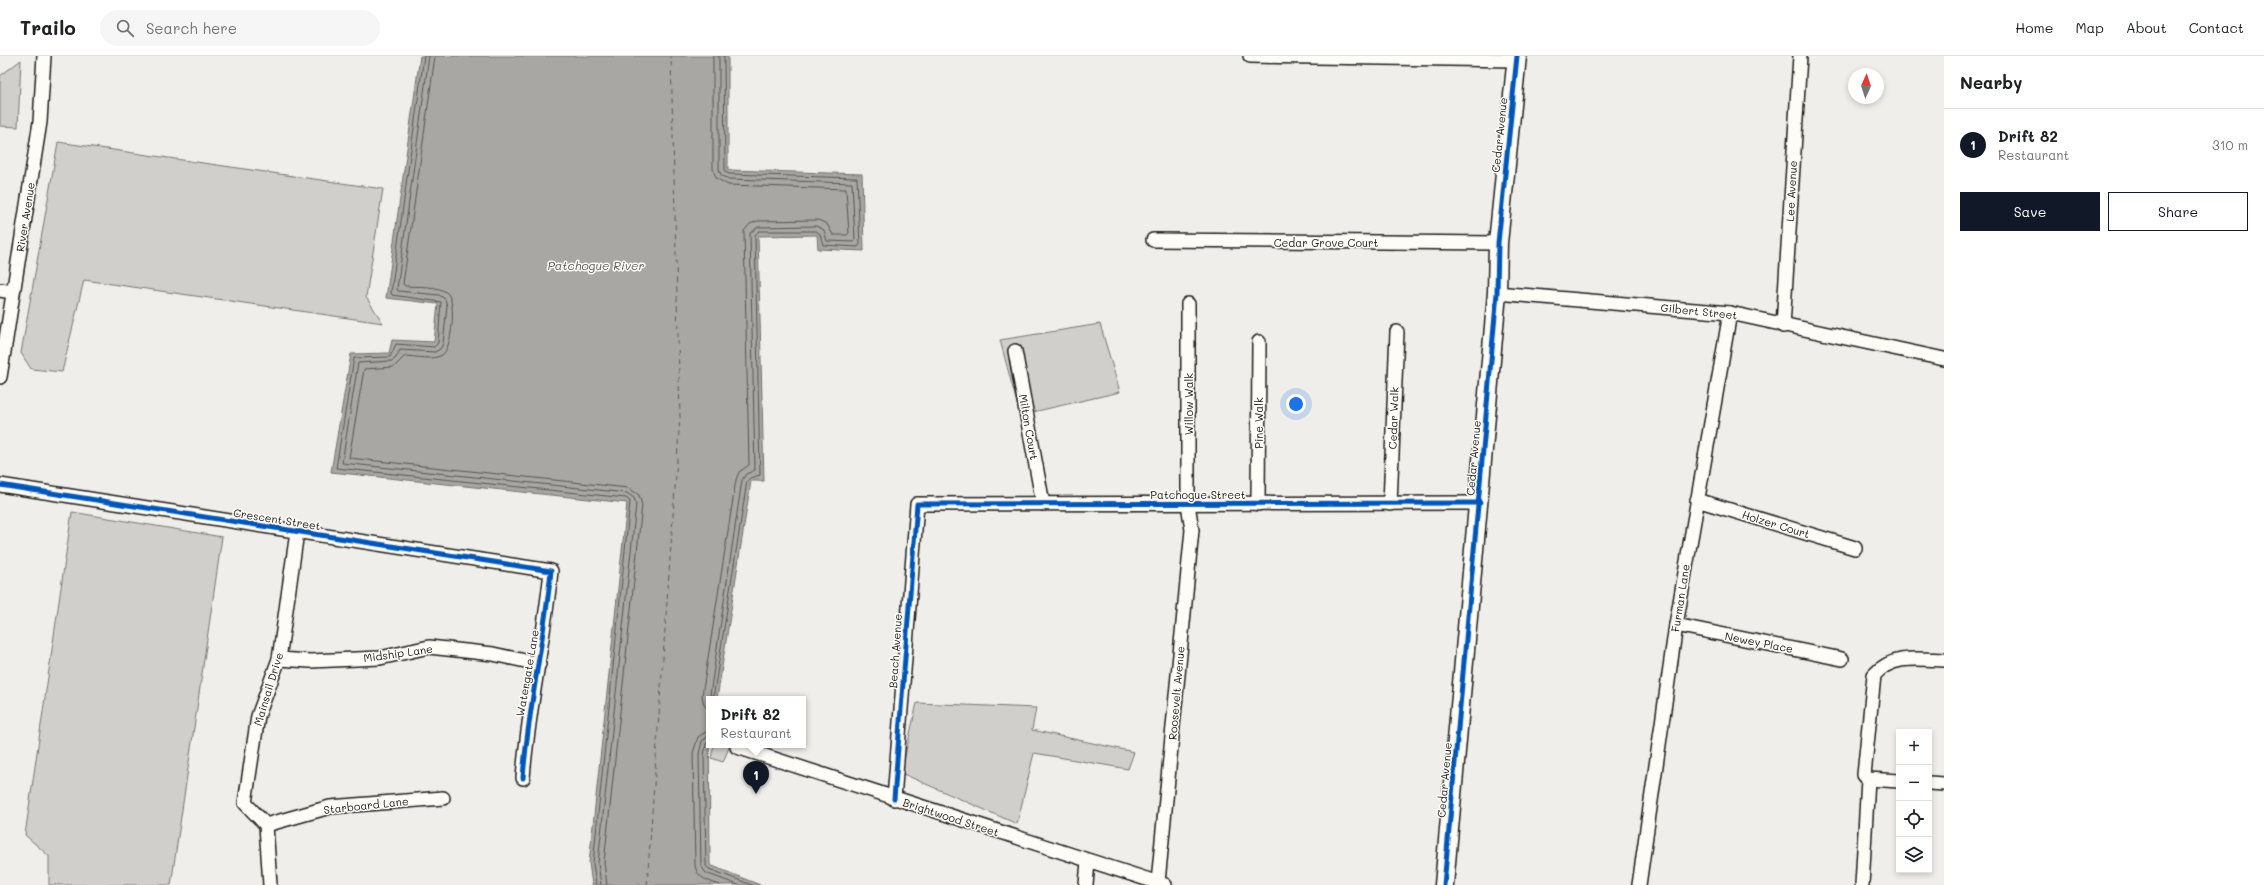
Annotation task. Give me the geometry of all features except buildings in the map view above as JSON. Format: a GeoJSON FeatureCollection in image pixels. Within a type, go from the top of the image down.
{"type":"FeatureCollection","features":[{"type":"Feature","properties":{"kind":"street","name":"River Avenue"},"geometry":{"type":"LineString","coordinates":[[0,377],[6,291],[40,122],[44,56]]}},
{"type":"Feature","properties":{"kind":"street"},"geometry":{"type":"LineString","coordinates":[[1250,56],[1517,58]]}},
{"type":"Feature","properties":{"kind":"street","name":"Lee Avenue"},"geometry":{"type":"LineString","coordinates":[[1783,326],[1800,56]]}},
{"type":"Feature","properties":{"kind":"street","name":"Cedar Avenue"},"geometry":{"type":"LineString","coordinates":[[1444,885],[1480,503],[1497,294],[1498,243],[1517,58]]}},
{"type":"Feature","properties":{"kind":"street","name":"Cedar Grove Court"},"geometry":{"type":"LineString","coordinates":[[1153,240],[1498,243]]}},
{"type":"Feature","properties":{"kind":"street","name":"Gilbert Street"},"geometry":{"type":"LineString","coordinates":[[1497,294],[1730,313],[1783,326],[1944,359]]}},
{"type":"Feature","properties":{"kind":"street","name":"Willow Walk"},"geometry":{"type":"LineString","coordinates":[[1188,304],[1188,504]]}},
{"type":"Feature","properties":{"kind":"street","name":"Furman Lane"},"geometry":{"type":"LineString","coordinates":[[1639,885],[1676,625],[1730,313]]}},
{"type":"Feature","properties":{"kind":"street","name":"Cedar Walk"},"geometry":{"type":"LineString","coordinates":[[1390,504],[1397,332]]}},
{"type":"Feature","properties":{"kind":"street","name":"Pine Walk"},"geometry":{"type":"LineString","coordinates":[[1258,504],[1259,342]]}},
{"type":"Feature","properties":{"kind":"street","name":"Milton Court"},"geometry":{"type":"LineString","coordinates":[[1015,351],[1043,504]]}},
{"type":"Feature","properties":{"kind":"street","name":"Crescent Street"},"geometry":{"type":"LineString","coordinates":[[0,486],[551,571]]}},
{"type":"Feature","properties":{"kind":"street","name":"Holzer Court"},"geometry":{"type":"LineString","coordinates":[[1697,500],[1855,548]]}},
{"type":"Feature","properties":{"kind":"street","name":"Patchogue Street"},"geometry":{"type":"LineString","coordinates":[[916,504],[1480,503]]}},
{"type":"Feature","properties":{"kind":"street","name":"Beach Avenue"},"geometry":{"type":"LineString","coordinates":[[894,799],[916,504]]}},
{"type":"Feature","properties":{"kind":"street","name":"Roosevelt Avenue"},"geometry":{"type":"LineString","coordinates":[[1162,884],[1192,530],[1188,504]]}},
{"type":"Feature","properties":{"kind":"street","name":"Mainsail Drive"},"geometry":{"type":"LineString","coordinates":[[266,825],[245,803],[258,716],[279,659],[297,532]]}},
{"type":"Feature","properties":{"kind":"street","name":"Watergate Lane"},"geometry":{"type":"LineString","coordinates":[[523,778],[526,736],[540,664],[551,571]]}},
{"type":"Feature","properties":{"kind":"street","name":"Newey Place"},"geometry":{"type":"LineString","coordinates":[[1676,625],[1842,659]]}},
{"type":"Feature","properties":{"kind":"street","name":"Midship Lane"},"geometry":{"type":"LineString","coordinates":[[279,659],[310,661],[380,658],[429,646],[493,654],[540,664]]}},
{"type":"Feature","properties":{"kind":"street"},"geometry":{"type":"LineString","coordinates":[[1896,781],[1868,779],[1864,775],[1874,675],[1880,668],[1902,659],[1944,660]]}},
{"type":"Feature","properties":{"kind":"street","name":"Brightwood Street"},"geometry":{"type":"LineString","coordinates":[[740,748],[894,799],[1162,884]]}},
{"type":"Feature","properties":{"kind":"street"},"geometry":{"type":"LineString","coordinates":[[1862,885],[1868,779]]}},
{"type":"Feature","properties":{"kind":"street"},"geometry":{"type":"LineString","coordinates":[[1932,783],[1944,784]]}},
{"type":"Feature","properties":{"kind":"street","name":"Starboard Lane"},"geometry":{"type":"LineString","coordinates":[[266,825],[330,807],[443,798]]}},
{"type":"Feature","properties":{"kind":"street"},"geometry":{"type":"LineString","coordinates":[[266,825],[270,885]]}},
{"type":"Feature","properties":{"kind":"street"},"geometry":{"type":"LineString","coordinates":[[1086,885],[1088,861]]}},
{"type":"Feature","properties":{"kind":"shaded area"},"geometry":{"type":"Polygon","coordinates":[[[21,60],[18,127],[0,126],[0,76],[21,60]]]}},
{"type":"Feature","properties":{"kind":"shaded area"},"geometry":{"type":"Polygon","coordinates":[[[58,142],[383,189],[366,297],[383,323],[84,280],[62,372],[31,369],[21,353],[58,142]]]}},
{"type":"Feature","properties":{"kind":"shaded area"},"geometry":{"type":"Polygon","coordinates":[[[1100,324],[1120,392],[1020,415],[1000,340],[1100,324]]]}},
{"type":"Feature","properties":{"kind":"shaded area"},"geometry":{"type":"Polygon","coordinates":[[[72,512],[222,537],[171,885],[49,885],[49,856],[25,835],[72,512]]]}},
{"type":"Feature","properties":{"kind":"shaded area"},"geometry":{"type":"Polygon","coordinates":[[[917,703],[1036,708],[1032,730],[1134,752],[1128,769],[1034,753],[1017,824],[901,773],[917,703]]]}},
{"type":"Feature","properties":{"kind":"shaded area"},"geometry":{"type":"Polygon","coordinates":[[[713,748],[729,748],[723,762],[711,758],[713,748]]]}},
{"type":"Feature","properties":{"kind":"water","name":"Patchogue River"},"geometry":{"type":"Polygon","coordinates":[[[420,56],[728,56],[728,170],[862,174],[864,251],[818,249],[817,235],[758,236],[764,481],[751,481],[717,696],[706,696],[706,748],[709,748],[710,865],[760,885],[592,885],[589,863],[627,503],[331,472],[351,354],[389,353],[392,340],[434,342],[438,304],[386,298],[420,56]]]}},
{"type":"Feature","properties":{"kind":"ferry route"},"geometry":{"type":"LineString","coordinates":[[647,885],[680,417],[671,56]]}},
{"type":"Feature","properties":{"kind":"cycle path"},"geometry":{"type":"LineString","coordinates":[[1444,885],[1497,293],[1498,243],[1517,56]]}},
{"type":"Feature","properties":{"kind":"cycle path"},"geometry":{"type":"LineString","coordinates":[[0,485],[551,571],[528,726],[523,778]]}},
{"type":"Feature","properties":{"kind":"cycle path"},"geometry":{"type":"LineString","coordinates":[[894,799],[917,504],[1480,503]]}},
{"type":"Feature","properties":{"kind":"place","name":"Drift 82"},"geometry":{"type":"Point","coordinates":[756,794]}}]}
